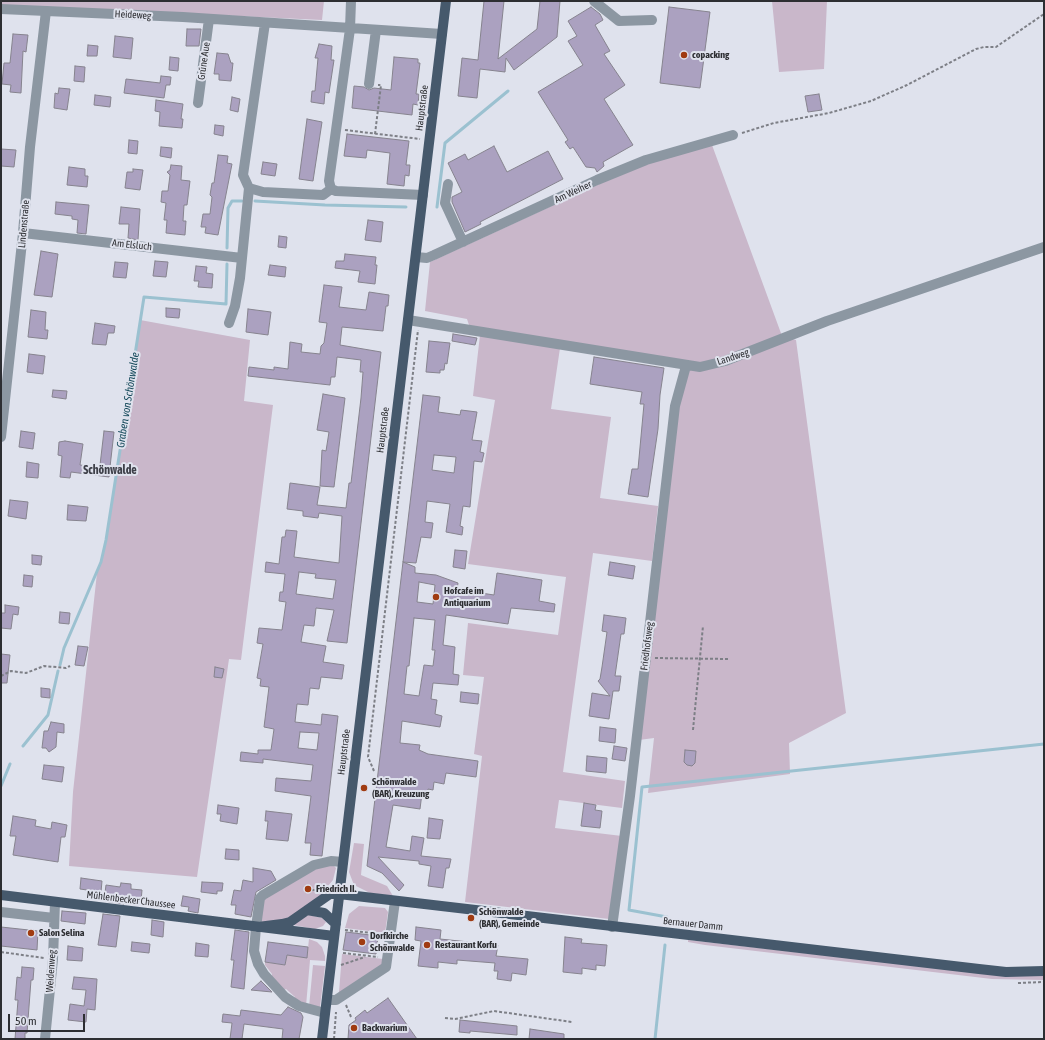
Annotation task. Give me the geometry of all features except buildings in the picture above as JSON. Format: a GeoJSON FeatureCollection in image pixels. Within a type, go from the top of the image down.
{"type":"FeatureCollection","features":[{"type":"Feature","properties":{"kind":"main road","name":"Hauptstraße"},"geometry":{"type":"LineString","coordinates":[[322,1039],[334,936],[340,927],[339,894],[446,1]]}},
{"type":"Feature","properties":{"kind":"main road","name":"Mühlenbecker Chaussee"},"geometry":{"type":"LineString","coordinates":[[257,927],[290,922],[330,894],[339,894]]}},
{"type":"Feature","properties":{"kind":"main road","name":"Bernauer Damm"},"geometry":{"type":"LineString","coordinates":[[339,894],[1000,971],[1044,971]]}},
{"type":"Feature","properties":{"kind":"main road","name":"Mühlenbecker Chaussee"},"geometry":{"type":"LineString","coordinates":[[1,895],[334,936]]}},
{"type":"Feature","properties":{"kind":"main road"},"geometry":{"type":"LineString","coordinates":[[307,910],[324,913],[340,927]]}},
{"type":"Feature","properties":{"kind":"street"},"geometry":{"type":"LineString","coordinates":[[330,189],[329,181],[350,29],[351,1]]}},
{"type":"Feature","properties":{"kind":"street"},"geometry":{"type":"LineString","coordinates":[[594,1],[619,21],[652,20]]}},
{"type":"Feature","properties":{"kind":"street","name":"Heideweg"},"geometry":{"type":"LineString","coordinates":[[1,9],[209,19],[442,34]]}},
{"type":"Feature","properties":{"kind":"street","name":"Lindenstraße"},"geometry":{"type":"LineString","coordinates":[[1,437],[3,405],[23,233],[30,146],[46,11]]}},
{"type":"Feature","properties":{"kind":"street","name":"Grüne Aue"},"geometry":{"type":"LineString","coordinates":[[198,103],[209,19]]}},
{"type":"Feature","properties":{"kind":"street"},"geometry":{"type":"LineString","coordinates":[[229,322],[235,306],[242,258],[249,188],[243,175],[265,23]]}},
{"type":"Feature","properties":{"kind":"street"},"geometry":{"type":"LineString","coordinates":[[369,84],[376,30]]}},
{"type":"Feature","properties":{"kind":"street","name":"Am Weiher"},"geometry":{"type":"LineString","coordinates":[[416,257],[427,258],[597,180],[646,160],[734,135]]}},
{"type":"Feature","properties":{"kind":"street"},"geometry":{"type":"LineString","coordinates":[[448,184],[445,203],[463,242]]}},
{"type":"Feature","properties":{"kind":"street"},"geometry":{"type":"LineString","coordinates":[[249,188],[263,192],[323,195],[330,189]]}},
{"type":"Feature","properties":{"kind":"street"},"geometry":{"type":"LineString","coordinates":[[330,189],[336,191],[423,195]]}},
{"type":"Feature","properties":{"kind":"street","name":"Am Elsluch"},"geometry":{"type":"LineString","coordinates":[[23,233],[242,258]]}},
{"type":"Feature","properties":{"kind":"street","name":"Landweg"},"geometry":{"type":"LineString","coordinates":[[408,320],[637,358],[674,362],[686,366],[700,367],[725,361],[827,322],[1044,247]]}},
{"type":"Feature","properties":{"kind":"street","name":"Friedhofsweg"},"geometry":{"type":"LineString","coordinates":[[612,927],[646,658],[675,406],[686,366]]}},
{"type":"Feature","properties":{"kind":"street"},"geometry":{"type":"LineString","coordinates":[[325,1013],[299,1006],[285,997],[264,974],[258,964],[254,951],[260,898],[314,865],[331,861],[343,862]]}},
{"type":"Feature","properties":{"kind":"street"},"geometry":{"type":"LineString","coordinates":[[327,1000],[336,1000],[386,967],[395,901]]}},
{"type":"Feature","properties":{"kind":"street","name":"Weidenweg"},"geometry":{"type":"LineString","coordinates":[[45,1039],[53,959],[55,902]]}},
{"type":"Feature","properties":{"kind":"street"},"geometry":{"type":"LineString","coordinates":[[1,912],[54,918]]}},
{"type":"Feature","properties":{"kind":"path"},"geometry":{"type":"LineString","coordinates":[[734,135],[774,124],[830,113],[871,101],[907,86],[970,52],[984,47],[996,47],[1044,14]]}},
{"type":"Feature","properties":{"kind":"path"},"geometry":{"type":"LineString","coordinates":[[369,84],[380,85],[375,134]]}},
{"type":"Feature","properties":{"kind":"path"},"geometry":{"type":"LineString","coordinates":[[336,130],[421,139]]}},
{"type":"Feature","properties":{"kind":"path"},"geometry":{"type":"LineString","coordinates":[[374,771],[368,757],[419,322]]}},
{"type":"Feature","properties":{"kind":"path"},"geometry":{"type":"LineString","coordinates":[[693,730],[704,626]]}},
{"type":"Feature","properties":{"kind":"path"},"geometry":{"type":"LineString","coordinates":[[646,658],[729,659]]}},
{"type":"Feature","properties":{"kind":"path"},"geometry":{"type":"LineString","coordinates":[[1,676],[10,671],[26,673],[44,666],[66,668],[70,666]]}},
{"type":"Feature","properties":{"kind":"path"},"geometry":{"type":"LineString","coordinates":[[340,927],[390,936]]}},
{"type":"Feature","properties":{"kind":"path"},"geometry":{"type":"LineString","coordinates":[[1,952],[53,959]]}},
{"type":"Feature","properties":{"kind":"path"},"geometry":{"type":"LineString","coordinates":[[342,953],[387,958]]}},
{"type":"Feature","properties":{"kind":"path"},"geometry":{"type":"LineString","coordinates":[[340,966],[368,956]]}},
{"type":"Feature","properties":{"kind":"path"},"geometry":{"type":"LineString","coordinates":[[341,1005],[344,1003],[351,1017]]}},
{"type":"Feature","properties":{"kind":"path"},"geometry":{"type":"LineString","coordinates":[[334,1039],[337,1007]]}},
{"type":"Feature","properties":{"kind":"path"},"geometry":{"type":"LineString","coordinates":[[445,1018],[455,1019],[494,1011],[572,1022]]}},
{"type":"Feature","properties":{"kind":"shaded area"},"geometry":{"type":"Polygon","coordinates":[[[1,1],[324,1],[322,20],[1,5],[1,1]]]}},
{"type":"Feature","properties":{"kind":"shaded area"},"geometry":{"type":"Polygon","coordinates":[[[772,1],[827,1],[824,69],[779,72],[772,1]]]}},
{"type":"Feature","properties":{"kind":"shaded area"},"geometry":{"type":"Polygon","coordinates":[[[712,145],[782,336],[700,367],[470,328],[467,319],[425,311],[430,262],[634,168],[712,145]]]}},
{"type":"Feature","properties":{"kind":"shaded area"},"geometry":{"type":"Polygon","coordinates":[[[140,320],[250,340],[244,401],[273,405],[241,660],[229,659],[197,877],[69,866],[73,792],[97,573],[106,540],[140,320]]]}},
{"type":"Feature","properties":{"kind":"shaded area"},"geometry":{"type":"Polygon","coordinates":[[[480,335],[560,348],[551,409],[611,417],[600,498],[658,506],[652,561],[593,553],[563,772],[625,781],[622,808],[559,800],[555,828],[622,836],[609,919],[465,902],[482,756],[474,754],[484,677],[463,675],[468,623],[558,635],[566,577],[468,564],[495,400],[473,396],[480,335]]]}},
{"type":"Feature","properties":{"kind":"shaded area"},"geometry":{"type":"Polygon","coordinates":[[[789,338],[796,340],[846,713],[789,743],[790,774],[648,793],[654,738],[639,740],[676,406],[687,367],[789,338]]]}},
{"type":"Feature","properties":{"kind":"shaded area"},"geometry":{"type":"Polygon","coordinates":[[[354,843],[364,844],[361,875],[387,886],[393,896],[370,893],[354,885],[349,872],[354,843]]]}},
{"type":"Feature","properties":{"kind":"shaded area"},"geometry":{"type":"Polygon","coordinates":[[[332,864],[336,868],[333,880],[319,897],[289,919],[262,923],[263,898],[313,867],[332,864]]]}},
{"type":"Feature","properties":{"kind":"shaded area"},"geometry":{"type":"Polygon","coordinates":[[[359,906],[385,908],[388,912],[385,933],[345,928],[349,914],[359,906]]]}},
{"type":"Feature","properties":{"kind":"shaded area"},"geometry":{"type":"Polygon","coordinates":[[[309,915],[322,918],[326,922],[323,926],[315,929],[293,925],[303,917],[309,915]]]}},
{"type":"Feature","properties":{"kind":"shaded area"},"geometry":{"type":"Polygon","coordinates":[[[309,939],[317,942],[322,947],[325,961],[310,960],[306,1006],[295,1001],[295,997],[286,989],[283,991],[272,978],[272,974],[265,965],[265,962],[285,965],[287,955],[307,957],[309,939]]]}},
{"type":"Feature","properties":{"kind":"shaded area"},"geometry":{"type":"Polygon","coordinates":[[[688,940],[1009,976],[1044,976],[1044,980],[992,979],[705,945],[688,942],[688,940]]]}},
{"type":"Feature","properties":{"kind":"shaded area"},"geometry":{"type":"Polygon","coordinates":[[[342,954],[383,959],[383,966],[343,992],[339,992],[342,954]]]}},
{"type":"Feature","properties":{"kind":"shaded area"},"geometry":{"type":"Polygon","coordinates":[[[313,965],[325,966],[320,1007],[309,1007],[313,965]]]}},
{"type":"Feature","properties":{"kind":"waterway","name":"Graben von Schönwalde"},"geometry":{"type":"LineString","coordinates":[[437,207],[445,143],[508,91]]}},
{"type":"Feature","properties":{"kind":"waterway","name":"Graben von Schönwalde"},"geometry":{"type":"LineString","coordinates":[[227,248],[228,208],[232,201],[242,201]]}},
{"type":"Feature","properties":{"kind":"waterway","name":"Graben von Schönwalde"},"geometry":{"type":"LineString","coordinates":[[255,201],[325,205],[406,207]]}},
{"type":"Feature","properties":{"kind":"waterway","name":"Graben von Schönwalde"},"geometry":{"type":"LineString","coordinates":[[60,665],[64,648],[101,562],[106,540],[144,297],[226,304],[227,264]]}},
{"type":"Feature","properties":{"kind":"waterway","name":"Graben von Schönwalde"},"geometry":{"type":"LineString","coordinates":[[23,746],[48,715],[58,671]]}},
{"type":"Feature","properties":{"kind":"waterway"},"geometry":{"type":"LineString","coordinates":[[667,917],[629,910],[642,787],[1044,744]]}},
{"type":"Feature","properties":{"kind":"waterway","name":"Graben von Schönwalde"},"geometry":{"type":"LineString","coordinates":[[1,786],[10,764]]}},
{"type":"Feature","properties":{"kind":"waterway"},"geometry":{"type":"LineString","coordinates":[[655,1039],[665,945]]}},
{"type":"Feature","properties":{"kind":"place","name":"copacking"},"geometry":{"type":"Point","coordinates":[684,55]}},
{"type":"Feature","properties":{"kind":"place","name":"Hofcafe im Antiquarium"},"geometry":{"type":"Point","coordinates":[436,597]}},
{"type":"Feature","properties":{"kind":"place","name":"Schönwalde (BAR), Kreuzung"},"geometry":{"type":"Point","coordinates":[364,788]}},
{"type":"Feature","properties":{"kind":"place","name":"Friedrich II."},"geometry":{"type":"Point","coordinates":[308,889]}},
{"type":"Feature","properties":{"kind":"place","name":"Schönwalde (BAR), Gemeinde"},"geometry":{"type":"Point","coordinates":[471,918]}},
{"type":"Feature","properties":{"kind":"place","name":"Salon Selina"},"geometry":{"type":"Point","coordinates":[31,933]}},
{"type":"Feature","properties":{"kind":"place","name":"Dorfkirche Schönwalde"},"geometry":{"type":"Point","coordinates":[362,942]}},
{"type":"Feature","properties":{"kind":"place","name":"Restaurant Korfu"},"geometry":{"type":"Point","coordinates":[427,945]}},
{"type":"Feature","properties":{"kind":"place","name":"Backwarium"},"geometry":{"type":"Point","coordinates":[354,1028]}},
{"type":"Feature","properties":{"kind":"district","name":"Schönwalde"},"geometry":{"type":"Point","coordinates":[110,470]}}]}
